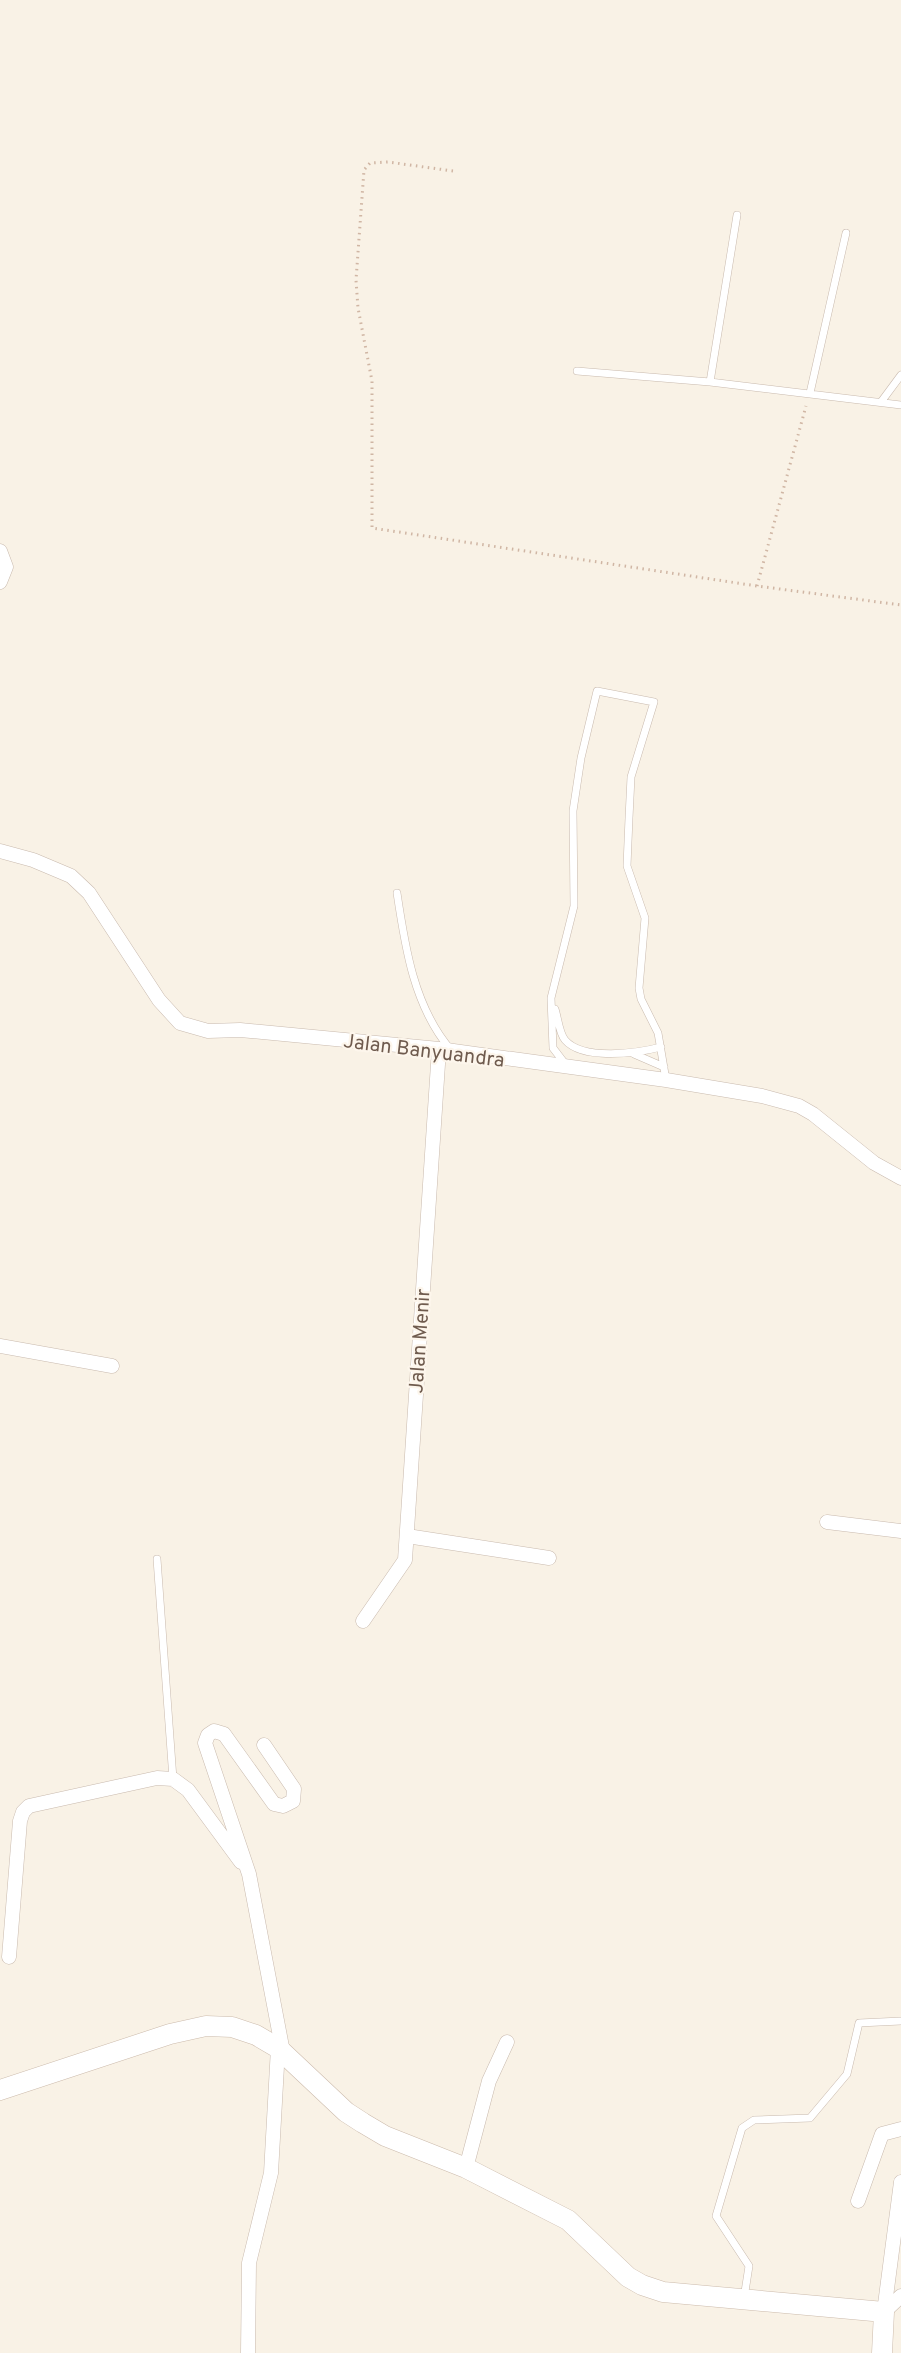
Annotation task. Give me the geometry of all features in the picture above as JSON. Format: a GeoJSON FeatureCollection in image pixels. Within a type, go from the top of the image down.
{"type":"FeatureCollection","features":[{"type":"Feature","properties":{"kind":"main road"},"geometry":{"type":"LineString","coordinates":[[0,2090],[170,2034],[206,2026],[232,2027],[256,2035],[280,2050],[354,2117],[385,2136],[466,2168],[568,2220],[628,2277],[642,2285],[663,2292],[884,2312],[882,2353]]}},
{"type":"Feature","properties":{"kind":"street"},"geometry":{"type":"LineString","coordinates":[[0,551],[6,567],[0,582]]}},
{"type":"Feature","properties":{"kind":"street","name":"Jalan Banyuandra"},"geometry":{"type":"LineString","coordinates":[[0,851],[33,860],[71,876],[89,892],[159,1000],[180,1023],[208,1031],[240,1030],[439,1049],[568,1068],[665,1073],[799,1106],[874,1163],[901,1178]]}},
{"type":"Feature","properties":{"kind":"street","name":"Jalan Menir"},"geometry":{"type":"LineString","coordinates":[[363,1621],[403,1565],[407,1536],[439,1049]]}},
{"type":"Feature","properties":{"kind":"street"},"geometry":{"type":"LineString","coordinates":[[0,1346],[112,1366]]}},
{"type":"Feature","properties":{"kind":"street"},"geometry":{"type":"LineString","coordinates":[[826,1522],[901,1531]]}},
{"type":"Feature","properties":{"kind":"street"},"geometry":{"type":"LineString","coordinates":[[407,1536],[549,1558]]}},
{"type":"Feature","properties":{"kind":"street"},"geometry":{"type":"LineString","coordinates":[[248,2353],[249,2263],[272,2165],[280,2050],[249,1874],[205,1739],[214,1731],[224,1734],[274,1804],[282,1806],[293,1801],[294,1789],[264,1745]]}},
{"type":"Feature","properties":{"kind":"street"},"geometry":{"type":"LineString","coordinates":[[9,1957],[20,1821],[25,1809],[40,1803],[157,1778],[173,1779],[188,1790],[249,1874]]}},
{"type":"Feature","properties":{"kind":"street"},"geometry":{"type":"LineString","coordinates":[[466,2168],[489,2081],[507,2042]]}},
{"type":"Feature","properties":{"kind":"street"},"geometry":{"type":"LineString","coordinates":[[858,2201],[882,2134],[885,2131],[901,2129]]}},
{"type":"Feature","properties":{"kind":"street"},"geometry":{"type":"LineString","coordinates":[[884,2312],[901,2182]]}},
{"type":"Feature","properties":{"kind":"street"},"geometry":{"type":"LineString","coordinates":[[884,2312],[901,2296]]}},
{"type":"Feature","properties":{"kind":"lane"},"geometry":{"type":"LineString","coordinates":[[710,382],[737,215]]}},
{"type":"Feature","properties":{"kind":"lane"},"geometry":{"type":"LineString","coordinates":[[810,393],[846,232]]}},
{"type":"Feature","properties":{"kind":"lane"},"geometry":{"type":"LineString","coordinates":[[577,371],[710,382],[901,405]]}},
{"type":"Feature","properties":{"kind":"lane"},"geometry":{"type":"LineString","coordinates":[[880,402],[901,375]]}},
{"type":"Feature","properties":{"kind":"lane"},"geometry":{"type":"LineString","coordinates":[[568,1068],[553,1048],[552,998],[574,906],[573,810],[581,758],[597,691],[654,702],[631,777],[627,866],[645,918],[639,988],[658,1033],[665,1073]]}},
{"type":"Feature","properties":{"kind":"lane"},"geometry":{"type":"LineString","coordinates":[[397,893],[404,940],[422,1001],[440,1036],[453,1051]]}},
{"type":"Feature","properties":{"kind":"lane"},"geometry":{"type":"LineString","coordinates":[[552,998],[564,1039],[573,1046],[604,1054],[634,1054],[661,1047]]}},
{"type":"Feature","properties":{"kind":"lane"},"geometry":{"type":"LineString","coordinates":[[634,1054],[665,1073]]}},
{"type":"Feature","properties":{"kind":"lane"},"geometry":{"type":"LineString","coordinates":[[157,1559],[173,1779]]}},
{"type":"Feature","properties":{"kind":"lane"},"geometry":{"type":"LineString","coordinates":[[743,2300],[749,2266],[716,2216],[742,2128],[754,2120],[810,2118],[847,2074],[859,2023],[901,2021]]}},
{"type":"Feature","properties":{"kind":"path"},"geometry":{"type":"LineString","coordinates":[[453,171],[388,162],[370,163],[364,170],[356,280],[358,308],[372,381],[372,528],[757,586],[901,605]]}},
{"type":"Feature","properties":{"kind":"path"},"geometry":{"type":"LineString","coordinates":[[757,586],[810,393]]}}]}
